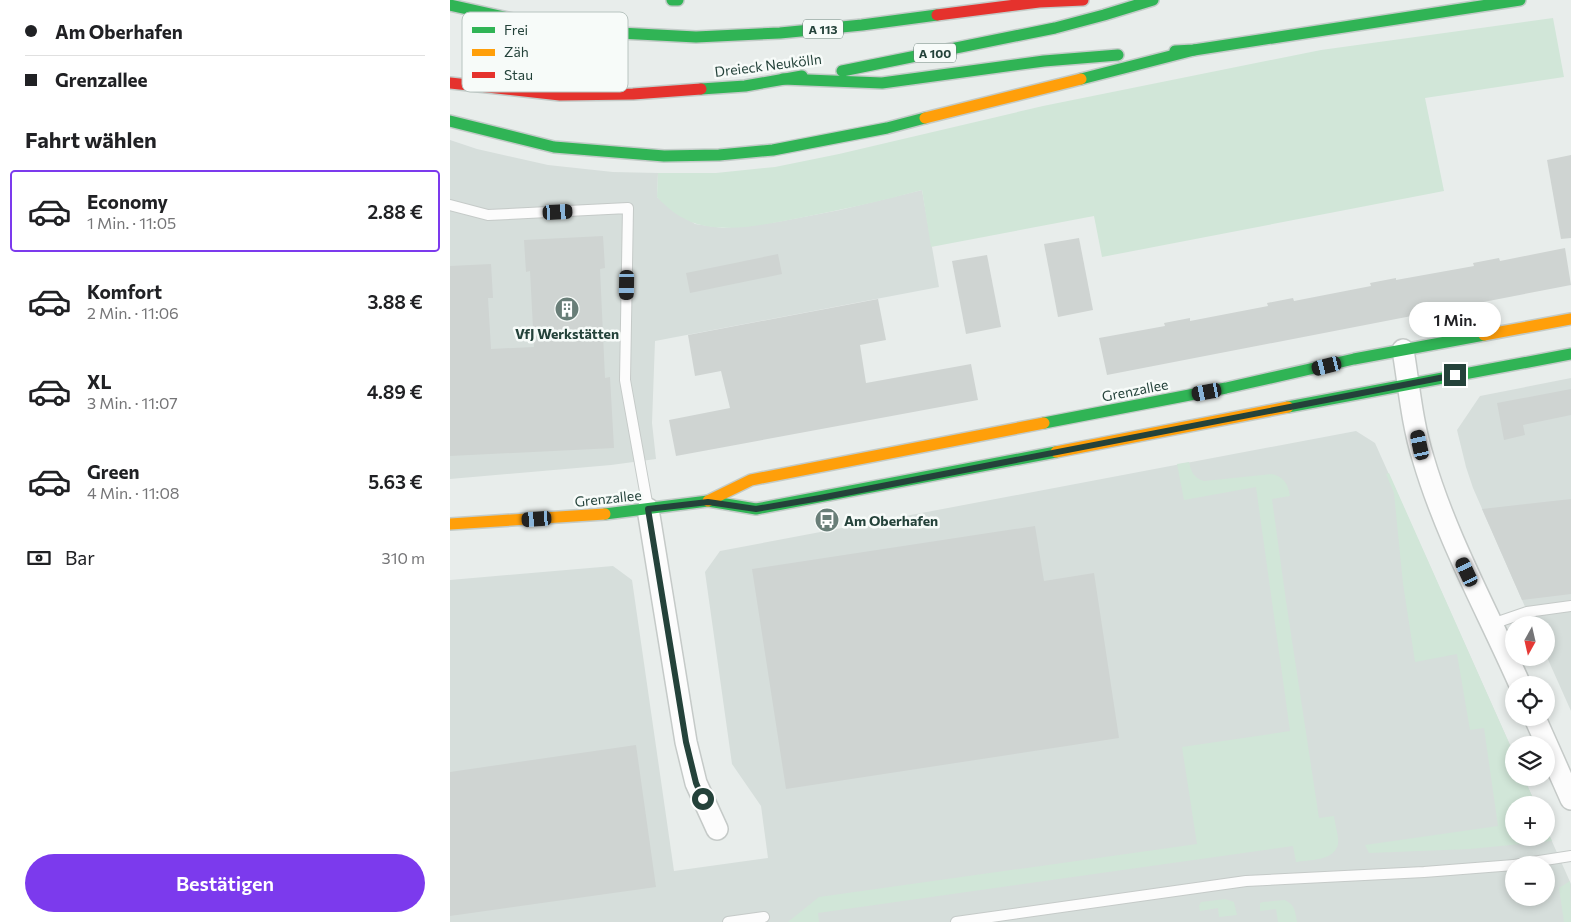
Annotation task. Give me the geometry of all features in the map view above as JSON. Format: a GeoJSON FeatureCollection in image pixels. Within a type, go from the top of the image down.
{"type":"FeatureCollection","features":[{"type":"Feature","properties":{"kind":"main road"},"geometry":{"type":"LineString","coordinates":[[672,0],[678,0]]}},
{"type":"Feature","properties":{"kind":"main road","name":"A 113"},"geometry":{"type":"LineString","coordinates":[[628,33],[696,37],[780,32],[862,25],[1039,2],[1083,0]]}},
{"type":"Feature","properties":{"kind":"main road","name":"Dreieck Neukölln"},"geometry":{"type":"LineString","coordinates":[[532,92],[560,95],[633,94],[745,86],[855,68],[1085,21],[1153,0]]}},
{"type":"Feature","properties":{"kind":"main road"},"geometry":{"type":"LineString","coordinates":[[783,79],[882,83],[1044,61],[1194,50],[1520,0]]}},
{"type":"Feature","properties":{"kind":"main road","name":"A 113"},"geometry":{"type":"LineString","coordinates":[[450,5],[481,12]]}},
{"type":"Feature","properties":{"kind":"main road"},"geometry":{"type":"LineString","coordinates":[[450,121],[462,126],[554,147],[664,156],[719,155],[773,150],[887,128],[1194,50]]}},
{"type":"Feature","properties":{"kind":"main road","name":"Grenzallee"},"geometry":{"type":"LineString","coordinates":[[708,502],[751,480],[1226,388],[1354,359],[1571,319]]}},
{"type":"Feature","properties":{"kind":"main road","name":"Grenzallee"},"geometry":{"type":"LineString","coordinates":[[450,524],[570,517],[708,502],[756,509],[1571,354]]}},
{"type":"Feature","properties":{"kind":"street"},"geometry":{"type":"LineString","coordinates":[[1403,350],[1422,456],[1433,490],[1459,554],[1516,676]]}},
{"type":"Feature","properties":{"kind":"street"},"geometry":{"type":"LineString","coordinates":[[648,509],[686,742],[696,783],[717,829]]}},
{"type":"Feature","properties":{"kind":"street"},"geometry":{"type":"LineString","coordinates":[[1539,726],[1571,799]]}},
{"type":"Feature","properties":{"kind":"lane"},"geometry":{"type":"LineString","coordinates":[[450,205],[488,215],[628,208],[625,380],[648,509]]}},
{"type":"Feature","properties":{"kind":"lane"},"geometry":{"type":"LineString","coordinates":[[1492,624],[1527,612],[1571,606]]}},
{"type":"Feature","properties":{"kind":"lane"},"geometry":{"type":"LineString","coordinates":[[1555,859],[1571,856]]}},
{"type":"Feature","properties":{"kind":"lane"},"geometry":{"type":"LineString","coordinates":[[956,922],[1246,881],[1424,872],[1505,866]]}},
{"type":"Feature","properties":{"kind":"lane"},"geometry":{"type":"LineString","coordinates":[[728,922],[764,917]]}},
{"type":"Feature","properties":{"kind":"shaded area"},"geometry":{"type":"Polygon","coordinates":[[[450,140],[477,149],[548,165],[613,172],[658,173],[657,197],[695,224],[723,228],[777,222],[840,210],[922,190],[939,287],[655,341],[652,423],[656,459],[611,465],[450,479],[450,140]]]}},
{"type":"Feature","properties":{"kind":"shaded area"},"geometry":{"type":"Polygon","coordinates":[[[1571,378],[1571,711],[1551,666],[1555,666],[1555,616],[1529,616],[1473,488],[1466,467],[1457,430],[1480,396],[1571,378]]]}},
{"type":"Feature","properties":{"kind":"shaded area"},"geometry":{"type":"Polygon","coordinates":[[[1356,431],[1375,443],[1506,736],[1505,786],[1528,786],[1532,796],[1505,796],[1505,846],[1554,846],[1571,884],[1571,922],[450,922],[450,580],[613,566],[632,580],[674,871],[768,858],[761,806],[732,764],[705,572],[720,551],[1356,431]]]}},
{"type":"Feature","properties":{"kind":"green space"},"geometry":{"type":"Polygon","coordinates":[[[1553,18],[1564,77],[1425,98],[1444,191],[1102,257],[1094,216],[931,247],[922,190],[815,215],[735,228],[710,227],[691,222],[675,213],[657,197],[658,173],[716,173],[775,167],[839,154],[1043,106],[1321,50],[1553,18]]]}},
{"type":"Feature","properties":{"kind":"green space"},"geometry":{"type":"Polygon","coordinates":[[[1189,462],[1194,474],[1204,481],[1272,474],[1282,479],[1288,488],[1290,496],[1272,499],[1319,818],[1334,816],[1338,841],[1336,850],[1327,857],[1296,862],[1293,846],[818,913],[819,922],[788,922],[819,897],[1197,844],[1182,747],[1290,731],[1256,487],[1184,500],[1177,464],[1189,462]]]}},
{"type":"Feature","properties":{"kind":"green space"},"geometry":{"type":"Polygon","coordinates":[[[1389,473],[1506,736],[1505,786],[1528,786],[1532,796],[1505,796],[1505,846],[1470,849],[1369,853],[1365,845],[1498,826],[1484,728],[1470,730],[1457,654],[1415,662],[1403,584],[1394,493],[1386,474],[1389,473]]]}},
{"type":"Feature","properties":{"kind":"green space"},"geometry":{"type":"Polygon","coordinates":[[[1570,881],[1571,922],[1564,922],[1559,888],[1570,881]]]}},
{"type":"Feature","properties":{"kind":"green space"},"geometry":{"type":"Polygon","coordinates":[[[1225,899],[1234,902],[1237,915],[1219,917],[1218,908],[1200,911],[1199,906],[1201,902],[1225,899]]]}},
{"type":"Feature","properties":{"kind":"green space"},"geometry":{"type":"Polygon","coordinates":[[[1285,900],[1293,906],[1297,922],[1278,922],[1276,909],[1260,911],[1260,903],[1285,900]]]}},
{"type":"Feature","properties":{"kind":"building"},"geometry":{"type":"Polygon","coordinates":[[[1571,155],[1571,238],[1561,239],[1547,160],[1571,155]]]}},
{"type":"Feature","properties":{"kind":"building"},"geometry":{"type":"Polygon","coordinates":[[[603,236],[605,268],[600,269],[605,378],[610,377],[614,448],[450,456],[450,266],[491,264],[493,298],[488,298],[491,349],[534,347],[530,271],[526,272],[524,240],[603,236]]]}},
{"type":"Feature","properties":{"kind":"building"},"geometry":{"type":"Polygon","coordinates":[[[1079,238],[1093,310],[1058,317],[1044,244],[1079,238]]]}},
{"type":"Feature","properties":{"kind":"building"},"geometry":{"type":"Polygon","coordinates":[[[1565,248],[1571,285],[1107,375],[1099,338],[1165,326],[1164,323],[1190,318],[1190,321],[1268,306],[1267,303],[1293,298],[1294,301],[1371,286],[1370,283],[1396,278],[1396,280],[1474,266],[1473,263],[1499,258],[1500,261],[1565,248]]]}},
{"type":"Feature","properties":{"kind":"building"},"geometry":{"type":"Polygon","coordinates":[[[778,254],[782,274],[690,293],[686,273],[778,254]]]}},
{"type":"Feature","properties":{"kind":"building"},"geometry":{"type":"Polygon","coordinates":[[[987,255],[1001,327],[966,334],[952,261],[987,255]]]}},
{"type":"Feature","properties":{"kind":"building"},"geometry":{"type":"Polygon","coordinates":[[[878,299],[886,340],[860,345],[866,383],[971,364],[978,400],[676,456],[669,420],[730,408],[721,371],[695,376],[688,335],[878,299]]]}},
{"type":"Feature","properties":{"kind":"building"},"geometry":{"type":"Polygon","coordinates":[[[1571,389],[1571,415],[1523,425],[1525,435],[1504,440],[1497,403],[1571,389]]]}},
{"type":"Feature","properties":{"kind":"building"},"geometry":{"type":"Polygon","coordinates":[[[1571,499],[1571,594],[1522,600],[1482,509],[1571,499]]]}},
{"type":"Feature","properties":{"kind":"building"},"geometry":{"type":"Polygon","coordinates":[[[1035,526],[1044,581],[1094,573],[1119,738],[786,789],[752,569],[1035,526]]]}},
{"type":"Feature","properties":{"kind":"building"},"geometry":{"type":"Polygon","coordinates":[[[636,745],[656,887],[450,916],[450,772],[636,745]]]}},
{"type":"Feature","properties":{"kind":"traffic: fast"},"geometry":{"type":"LineString","coordinates":[[672,0],[678,0]]}},
{"type":"Feature","properties":{"kind":"traffic: fast"},"geometry":{"type":"LineString","coordinates":[[842,71],[1055,28],[1153,0]]}},
{"type":"Feature","properties":{"kind":"traffic: fast"},"geometry":{"type":"LineString","coordinates":[[1175,51],[1194,50],[1520,0]]}},
{"type":"Feature","properties":{"kind":"traffic: fast"},"geometry":{"type":"LineString","coordinates":[[450,5],[481,12]]}},
{"type":"Feature","properties":{"kind":"traffic: fast"},"geometry":{"type":"LineString","coordinates":[[628,33],[696,37],[780,33],[937,15]]}},
{"type":"Feature","properties":{"kind":"traffic: fast"},"geometry":{"type":"LineString","coordinates":[[1081,79],[1194,50]]}},
{"type":"Feature","properties":{"kind":"traffic: fast"},"geometry":{"type":"LineString","coordinates":[[783,79],[882,83],[1044,61],[1118,55]]}},
{"type":"Feature","properties":{"kind":"traffic: fast"},"geometry":{"type":"LineString","coordinates":[[701,89],[745,86],[802,76]]}},
{"type":"Feature","properties":{"kind":"traffic: fast"},"geometry":{"type":"LineString","coordinates":[[450,121],[554,147],[664,156],[719,155],[773,150],[887,128],[925,118]]}},
{"type":"Feature","properties":{"kind":"traffic: fast"},"geometry":{"type":"LineString","coordinates":[[1044,423],[1226,388],[1354,359],[1484,335]]}},
{"type":"Feature","properties":{"kind":"traffic: fast"},"geometry":{"type":"LineString","coordinates":[[1288,407],[1571,354]]}},
{"type":"Feature","properties":{"kind":"traffic: fast"},"geometry":{"type":"LineString","coordinates":[[605,514],[708,501],[756,509],[1056,452]]}},
{"type":"Feature","properties":{"kind":"traffic: slow"},"geometry":{"type":"LineString","coordinates":[[925,118],[1081,79]]}},
{"type":"Feature","properties":{"kind":"traffic: slow"},"geometry":{"type":"LineString","coordinates":[[1484,335],[1571,319]]}},
{"type":"Feature","properties":{"kind":"traffic: slow"},"geometry":{"type":"LineString","coordinates":[[1056,452],[1288,407]]}},
{"type":"Feature","properties":{"kind":"traffic: slow"},"geometry":{"type":"LineString","coordinates":[[708,501],[751,480],[1044,423]]}},
{"type":"Feature","properties":{"kind":"traffic: slow"},"geometry":{"type":"LineString","coordinates":[[450,524],[605,514]]}},
{"type":"Feature","properties":{"kind":"traffic: jam"},"geometry":{"type":"LineString","coordinates":[[937,15],[1039,2],[1083,0]]}},
{"type":"Feature","properties":{"kind":"traffic: jam"},"geometry":{"type":"LineString","coordinates":[[450,83],[462,84]]}},
{"type":"Feature","properties":{"kind":"traffic: jam"},"geometry":{"type":"LineString","coordinates":[[532,92],[560,95],[633,94],[701,89]]}},
{"type":"Feature","properties":{"kind":"place","name":"VfJ Werkstätten"},"geometry":{"type":"Point","coordinates":[567,309]}},
{"type":"Feature","properties":{"kind":"place","name":"Am Oberhafen"},"geometry":{"type":"Point","coordinates":[827,520]}},
{"type":"Feature","properties":{"kind":"route"},"geometry":{"type":"LineString","coordinates":[[703,799],[696,783],[686,742],[648,509],[708,502],[756,509],[1455,375]]}}]}
